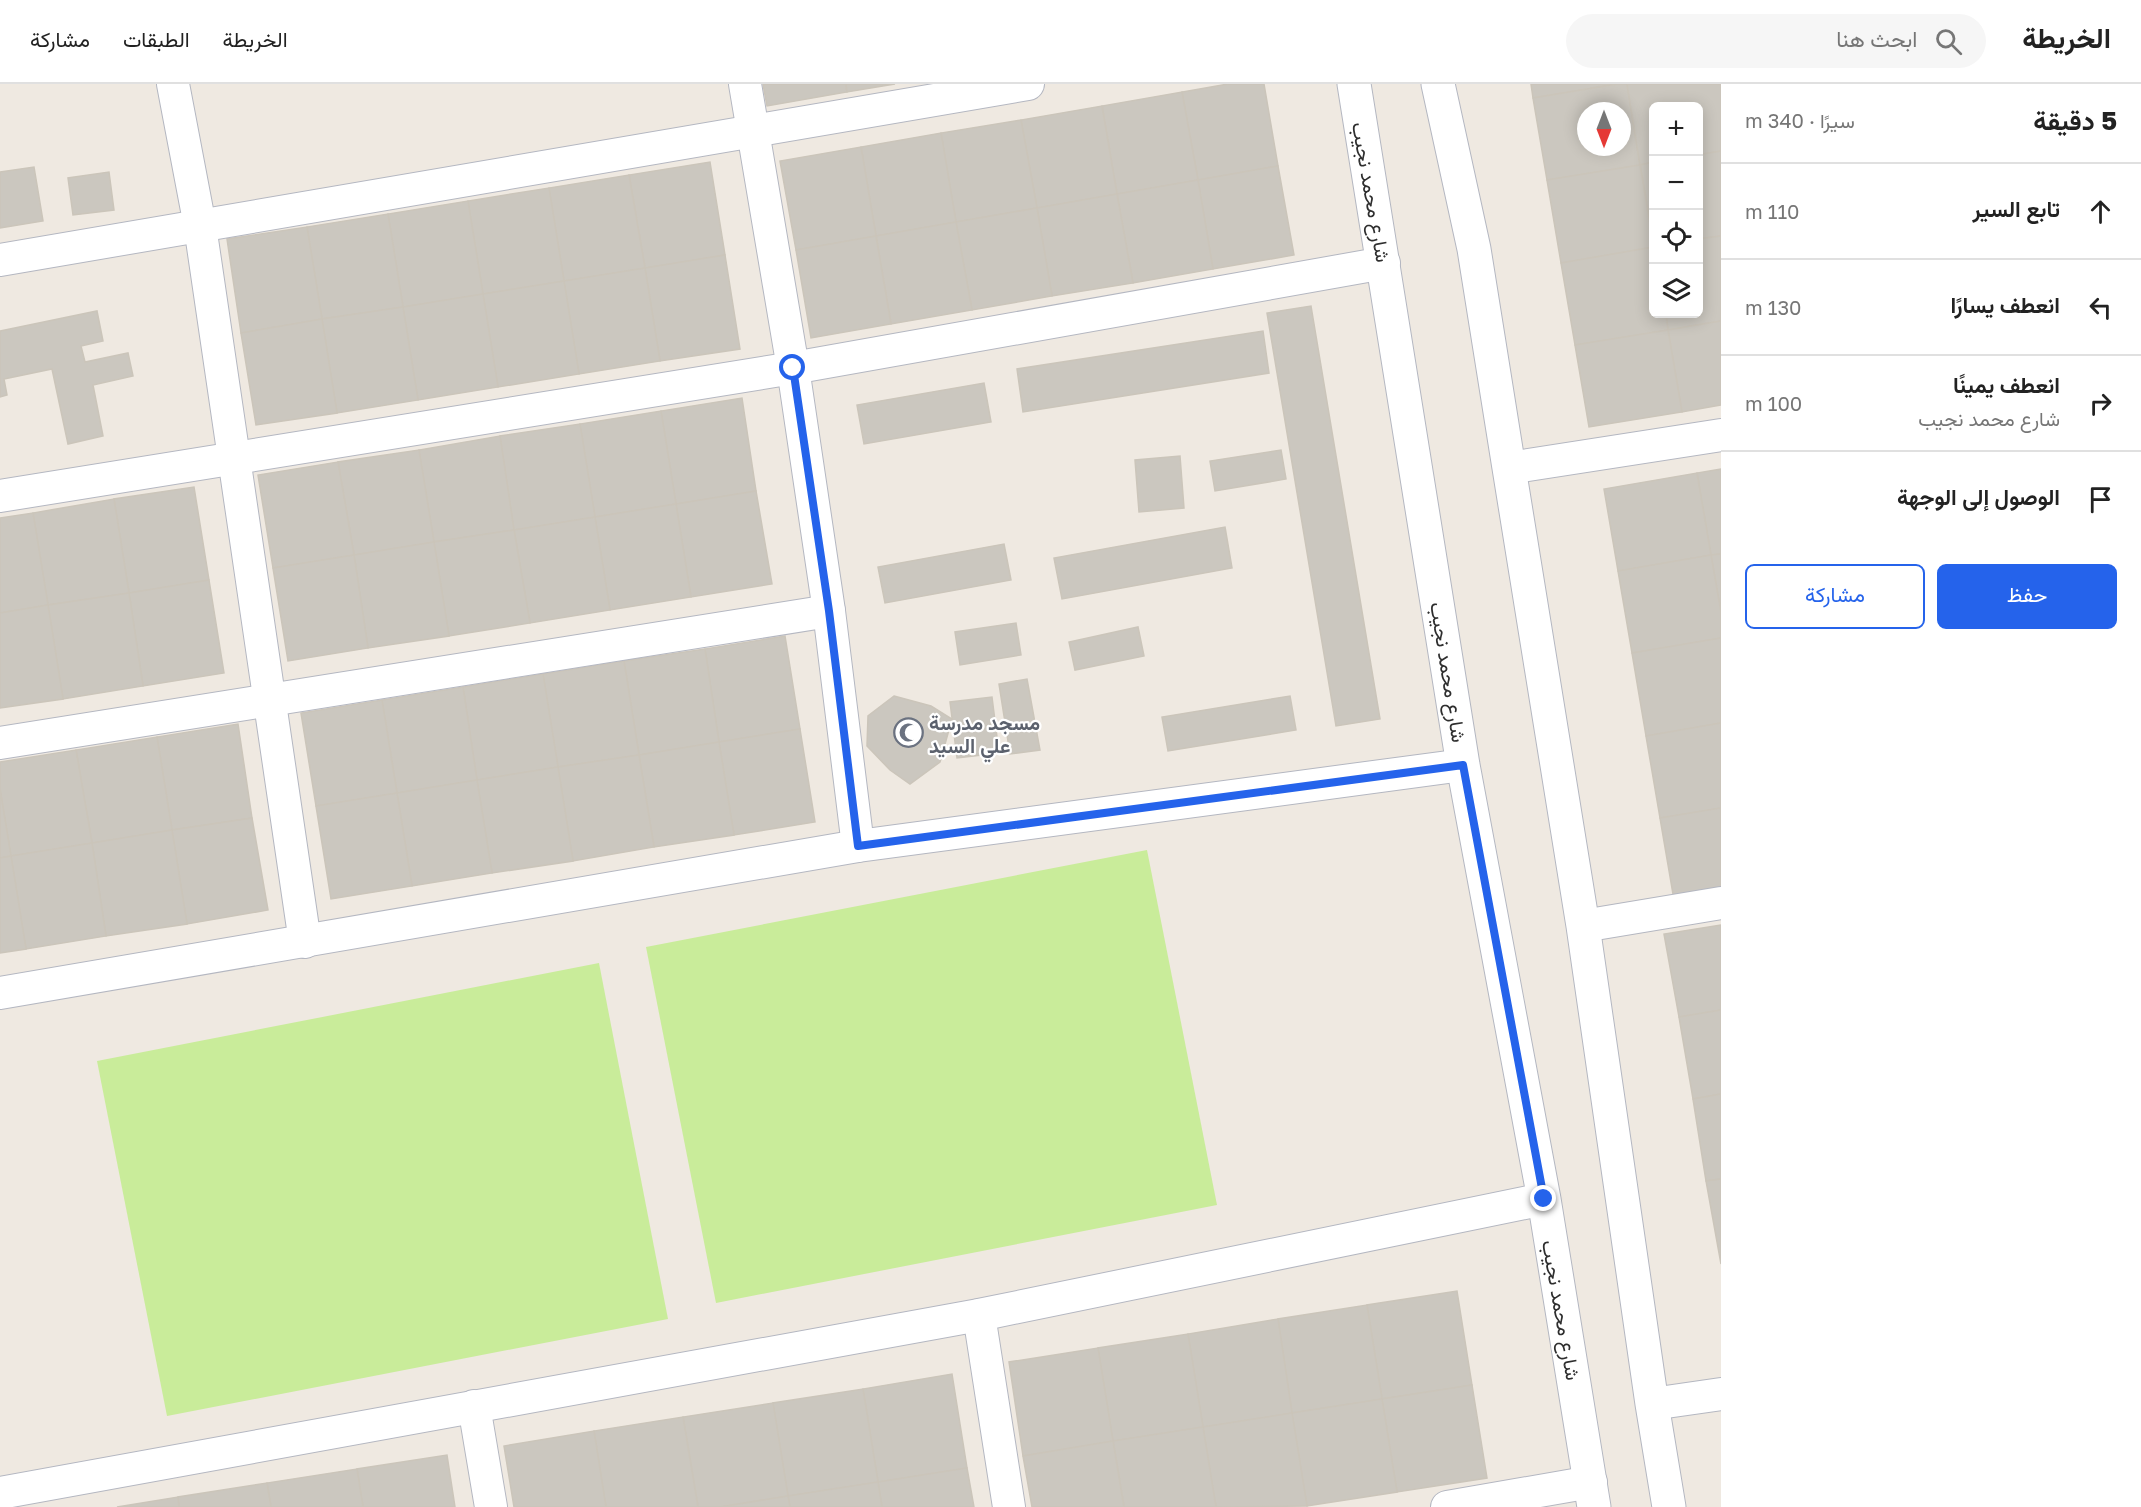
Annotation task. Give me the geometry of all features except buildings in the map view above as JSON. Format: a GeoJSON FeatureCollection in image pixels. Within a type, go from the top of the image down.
{"type":"FeatureCollection","features":[{"type":"Feature","properties":{"kind":"main road","name":"شارع محمد نجيب"},"geometry":{"type":"LineString","coordinates":[[1354,84],[1463,765],[1544,1199],[1593,1494]]}},
{"type":"Feature","properties":{"kind":"main road"},"geometry":{"type":"LineString","coordinates":[[1438,84],[1474,249],[1583,926],[1669,1507]]}},
{"type":"Feature","properties":{"kind":"street"},"geometry":{"type":"LineString","coordinates":[[173,84],[200,226],[305,942]]}},
{"type":"Feature","properties":{"kind":"street"},"geometry":{"type":"LineString","coordinates":[[745,84],[793,368],[829,611],[858,846]]}},
{"type":"Feature","properties":{"kind":"street"},"geometry":{"type":"LineString","coordinates":[[0,260],[1028,84]]}},
{"type":"Feature","properties":{"kind":"street"},"geometry":{"type":"LineString","coordinates":[[0,496],[793,368],[1384,263]]}},
{"type":"Feature","properties":{"kind":"street"},"geometry":{"type":"LineString","coordinates":[[1509,468],[1721,435]]}},
{"type":"Feature","properties":{"kind":"street"},"geometry":{"type":"LineString","coordinates":[[0,743],[829,611]]}},
{"type":"Feature","properties":{"kind":"street"},"geometry":{"type":"LineString","coordinates":[[0,993],[858,846],[1463,765]]}},
{"type":"Feature","properties":{"kind":"street"},"geometry":{"type":"LineString","coordinates":[[1583,926],[1721,903]]}},
{"type":"Feature","properties":{"kind":"street"},"geometry":{"type":"LineString","coordinates":[[0,1493],[980,1316],[1544,1199]]}},
{"type":"Feature","properties":{"kind":"street"},"geometry":{"type":"LineString","coordinates":[[980,1316],[1009,1507]]}},
{"type":"Feature","properties":{"kind":"street"},"geometry":{"type":"LineString","coordinates":[[1652,1404],[1721,1394]]}},
{"type":"Feature","properties":{"kind":"street"},"geometry":{"type":"LineString","coordinates":[[474,1406],[491,1507]]}},
{"type":"Feature","properties":{"kind":"street"},"geometry":{"type":"LineString","coordinates":[[1447,1507],[1593,1494]]}},
{"type":"Feature","properties":{"kind":"green space"},"geometry":{"type":"Polygon","coordinates":[[[1147,850],[1217,1205],[716,1303],[646,947],[1147,850]]]}},
{"type":"Feature","properties":{"kind":"green space"},"geometry":{"type":"Polygon","coordinates":[[[599,963],[668,1319],[167,1416],[97,1061],[599,963]]]}},
{"type":"Feature","properties":{"kind":"place","name":"مسجد مدرسة علي السيد"},"geometry":{"type":"Point","coordinates":[908,733]}},
{"type":"Feature","properties":{"kind":"route"},"geometry":{"type":"LineString","coordinates":[[793,368],[829,611],[858,846],[1463,765],[1544,1199]]}}]}
